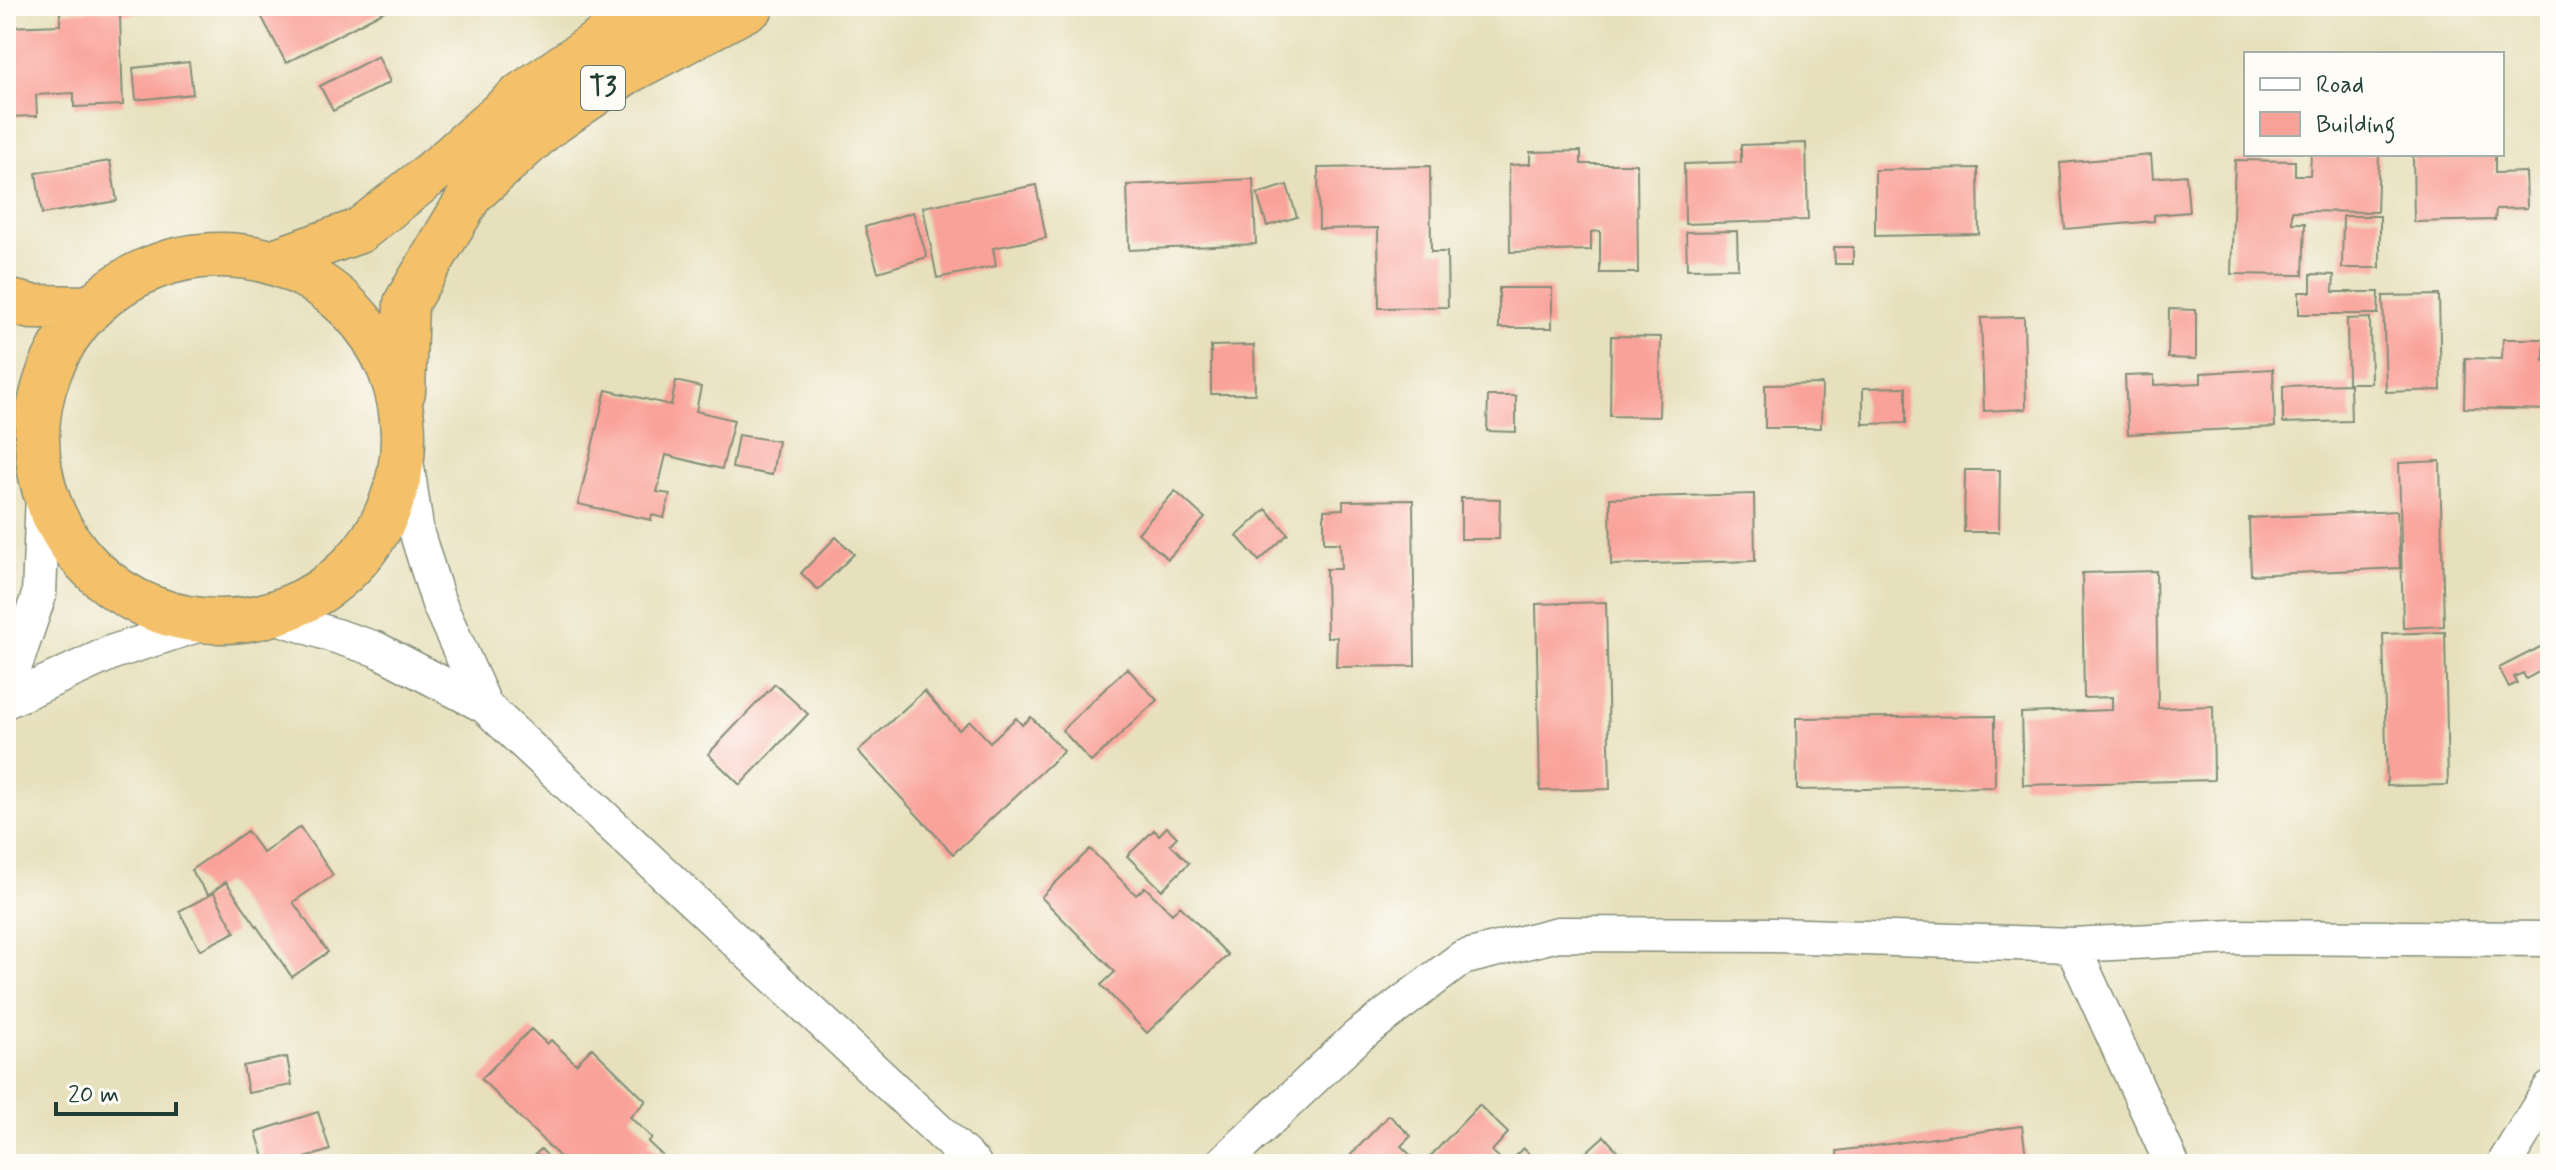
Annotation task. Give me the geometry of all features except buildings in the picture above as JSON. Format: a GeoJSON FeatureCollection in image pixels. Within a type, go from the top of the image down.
{"type":"FeatureCollection","features":[{"type":"Feature","properties":{"kind":"highway","name":"T3"},"geometry":{"type":"LineString","coordinates":[[271,262],[359,231],[443,164],[521,95],[604,38],[664,6]]}},
{"type":"Feature","properties":{"kind":"highway","name":"T3"},"geometry":{"type":"LineString","coordinates":[[6,395],[68,543],[105,583],[153,610],[207,622],[271,615],[322,590],[364,552],[392,502],[403,430],[406,303],[471,194],[546,127],[625,73],[752,6]]}},
{"type":"Feature","properties":{"kind":"highway","name":"T3"},"geometry":{"type":"LineString","coordinates":[[39,473],[40,400],[59,350],[90,308],[129,279],[174,261],[223,255],[271,262],[320,283],[359,318],[388,363],[403,430]]}},
{"type":"Feature","properties":{"kind":"highway"},"geometry":{"type":"LineString","coordinates":[[6,301],[32,307],[90,308]]}},
{"type":"Feature","properties":{"kind":"street"},"geometry":{"type":"LineString","coordinates":[[403,430],[417,534],[439,604],[485,706]]}},
{"type":"Feature","properties":{"kind":"street"},"geometry":{"type":"LineString","coordinates":[[6,692],[39,595],[39,473]]}},
{"type":"Feature","properties":{"kind":"street"},"geometry":{"type":"LineString","coordinates":[[271,615],[376,649],[485,706],[974,1164]]}},
{"type":"Feature","properties":{"kind":"street"},"geometry":{"type":"LineString","coordinates":[[6,701],[113,652],[207,622]]}},
{"type":"Feature","properties":{"kind":"street"},"geometry":{"type":"LineString","coordinates":[[1222,1164],[1358,1036],[1462,958],[1558,934],[1775,935],[2072,945],[2233,937],[2550,939]]}},
{"type":"Feature","properties":{"kind":"street"},"geometry":{"type":"LineString","coordinates":[[2072,945],[2172,1164]]}},
{"type":"Feature","properties":{"kind":"street"},"geometry":{"type":"LineString","coordinates":[[2504,1164],[2550,1089]]}}]}
